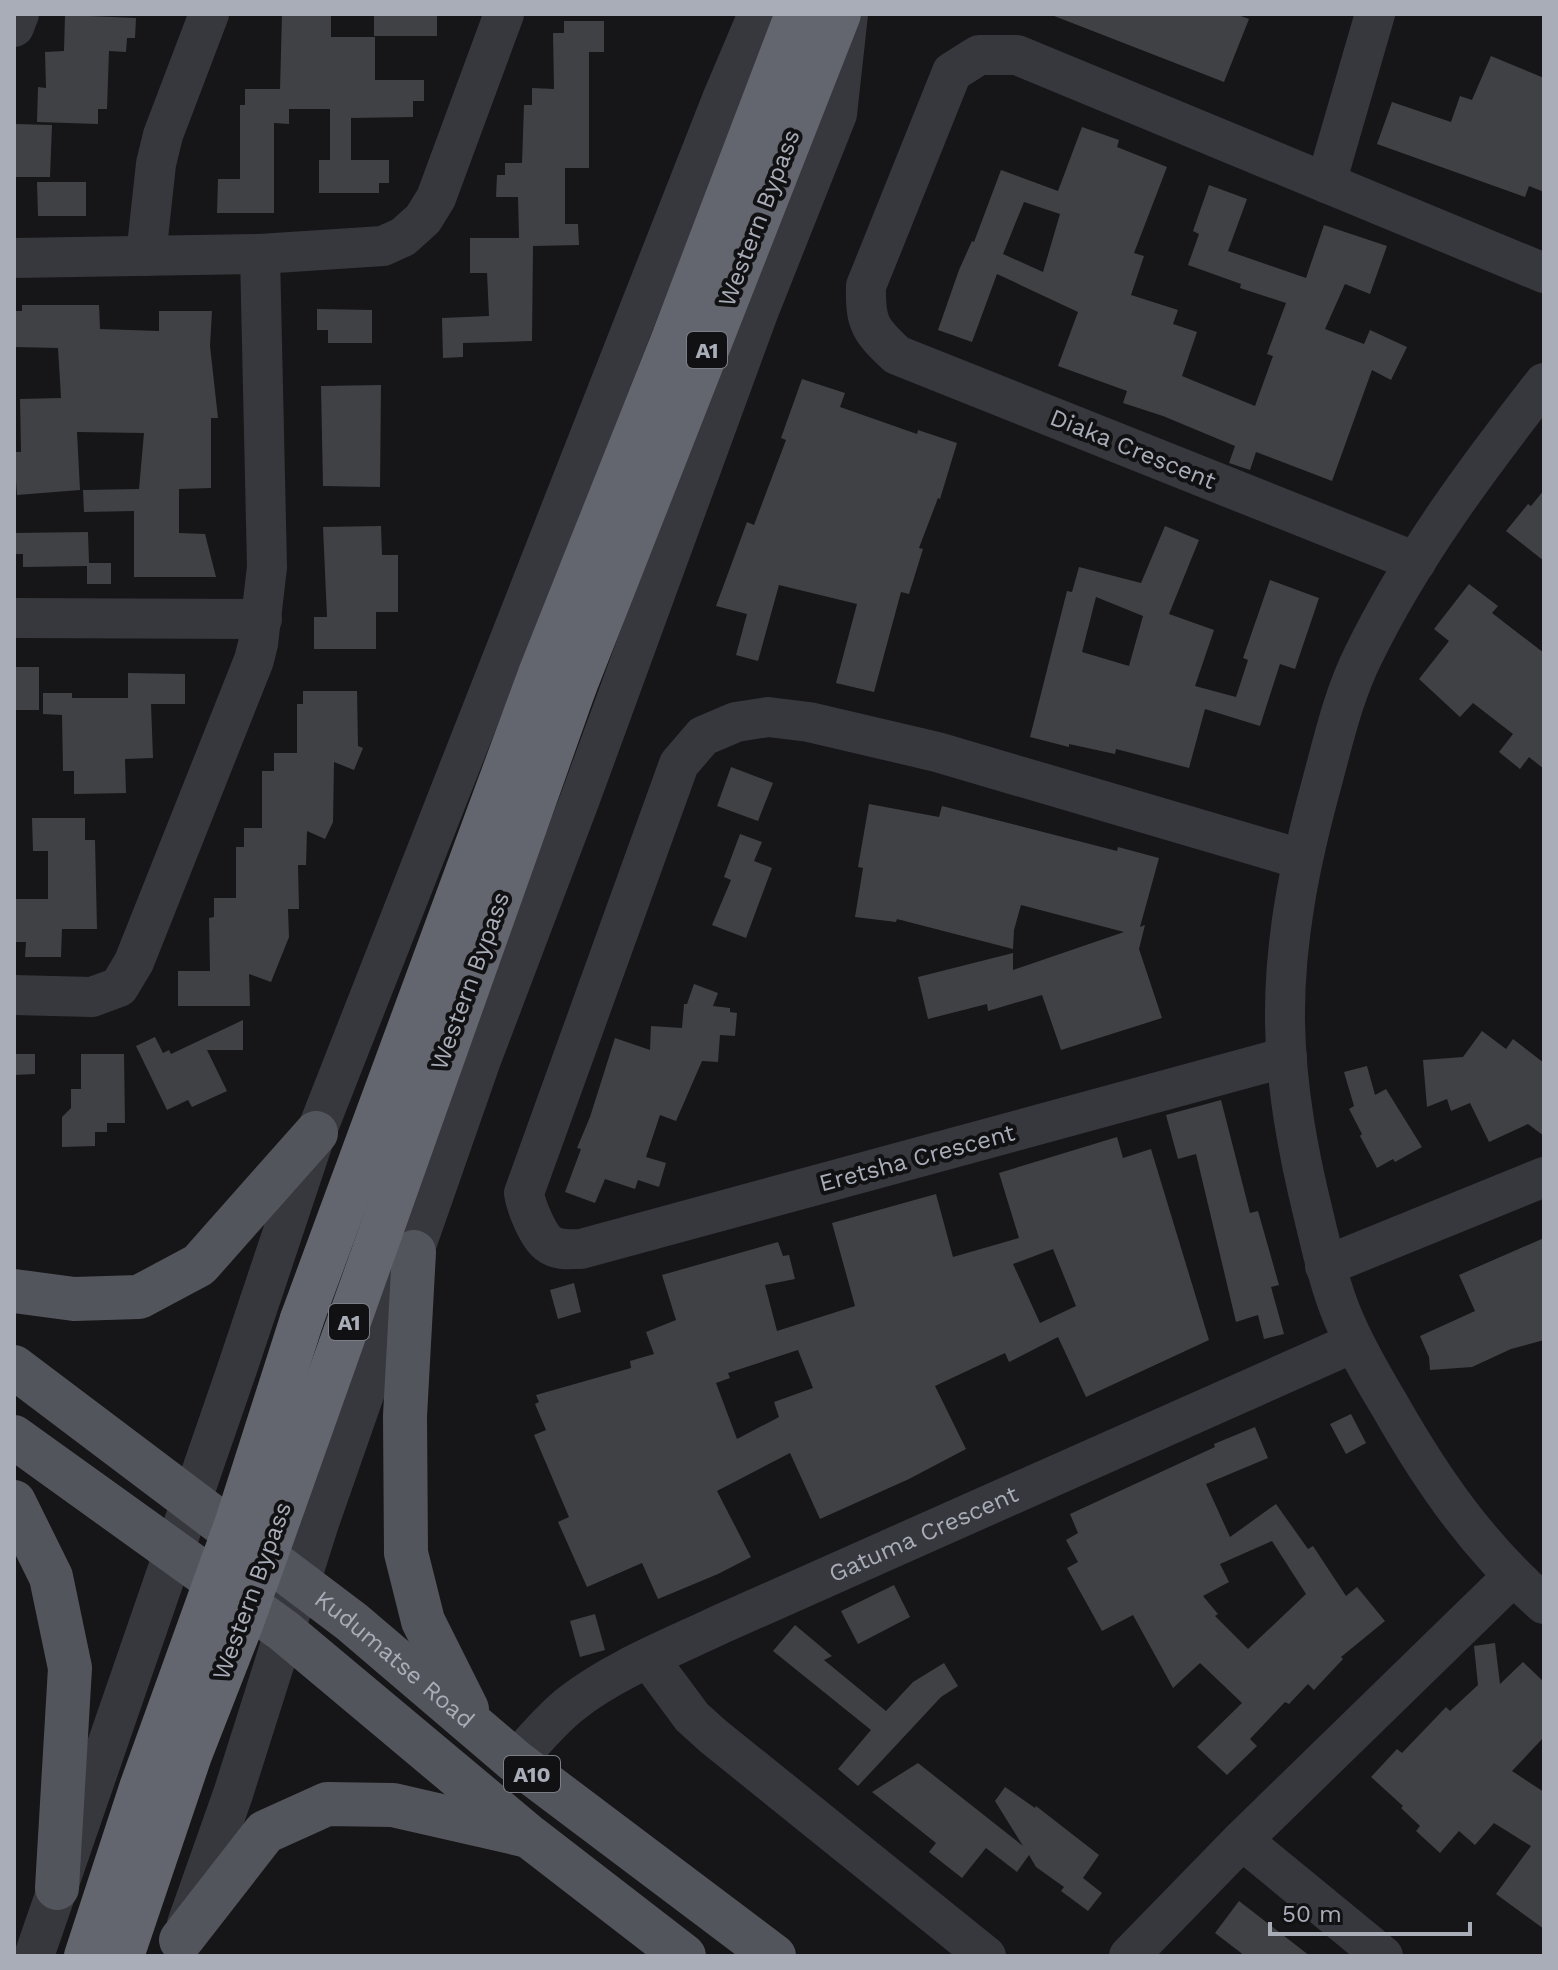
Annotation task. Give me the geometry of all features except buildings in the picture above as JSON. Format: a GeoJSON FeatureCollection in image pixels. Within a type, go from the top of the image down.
{"type":"FeatureCollection","features":[{"type":"Feature","properties":{"kind":"highway","name":"Western Bypass"},"geometry":{"type":"LineString","coordinates":[[86,1956],[141,1788],[237,1522],[302,1319],[540,674],[672,342],[797,14]]}},
{"type":"Feature","properties":{"kind":"highway","name":"Western Bypass"},"geometry":{"type":"LineString","coordinates":[[122,1956],[190,1755],[242,1622],[575,686],[839,14]]}},
{"type":"Feature","properties":{"kind":"main road"},"geometry":{"type":"LineString","coordinates":[[14,1291],[74,1299],[139,1297],[151,1291],[199,1265],[316,1133]]}},
{"type":"Feature","properties":{"kind":"main road"},"geometry":{"type":"LineString","coordinates":[[414,1252],[405,1416],[406,1553],[423,1621],[478,1730]]}},
{"type":"Feature","properties":{"kind":"main road","name":"Kudumatse Road"},"geometry":{"type":"LineString","coordinates":[[14,1367],[300,1582],[436,1691],[515,1761],[774,1956]]}},
{"type":"Feature","properties":{"kind":"main road","name":"Kudumatse Road"},"geometry":{"type":"LineString","coordinates":[[14,1437],[284,1631],[530,1837],[684,1956]]}},
{"type":"Feature","properties":{"kind":"main road"},"geometry":{"type":"LineString","coordinates":[[14,1502],[51,1577],[70,1668],[57,1888]]}},
{"type":"Feature","properties":{"kind":"main road"},"geometry":{"type":"LineString","coordinates":[[178,1948],[265,1832],[327,1804],[393,1805],[530,1837]]}},
{"type":"Feature","properties":{"kind":"street"},"geometry":{"type":"LineString","coordinates":[[14,27],[19,14]]}},
{"type":"Feature","properties":{"kind":"street"},"geometry":{"type":"LineString","coordinates":[[146,256],[156,164],[163,135],[209,14]]}},
{"type":"Feature","properties":{"kind":"street"},"geometry":{"type":"LineString","coordinates":[[14,258],[260,254],[383,246],[403,237],[423,219],[436,198],[504,14]]}},
{"type":"Feature","properties":{"kind":"street"},"geometry":{"type":"LineString","coordinates":[[722,99],[741,14]]}},
{"type":"Feature","properties":{"kind":"street"},"geometry":{"type":"LineString","coordinates":[[34,1956],[316,1133],[758,14]]}},
{"type":"Feature","properties":{"kind":"street"},"geometry":{"type":"LineString","coordinates":[[178,1948],[233,1794],[300,1582],[481,1060],[758,313],[837,114],[848,14]]}},
{"type":"Feature","properties":{"kind":"street"},"geometry":{"type":"LineString","coordinates":[[1375,14],[1326,183],[1544,273]]}},
{"type":"Feature","properties":{"kind":"street","name":"Diaka Crescent"},"geometry":{"type":"LineString","coordinates":[[1326,183],[1017,55],[979,55],[952,72],[866,286],[866,317],[876,335],[897,355],[1416,562]]}},
{"type":"Feature","properties":{"kind":"street"},"geometry":{"type":"LineString","coordinates":[[14,995],[92,997],[119,987],[134,962],[254,660],[267,567],[260,254]]}},
{"type":"Feature","properties":{"kind":"street"},"geometry":{"type":"LineString","coordinates":[[1544,383],[1478,467],[1416,562],[1362,657],[1342,711],[1301,859],[1292,913],[1285,1020],[1294,1134],[1325,1266],[1353,1343],[1418,1455],[1468,1527],[1544,1604]]}},
{"type":"Feature","properties":{"kind":"street"},"geometry":{"type":"LineString","coordinates":[[14,618],[262,619]]}},
{"type":"Feature","properties":{"kind":"street","name":"Eretsha Crescent"},"geometry":{"type":"LineString","coordinates":[[1287,1057],[581,1249],[560,1249],[546,1243],[526,1205],[524,1193],[679,764],[703,736],[736,722],[768,717],[809,722],[937,752],[1301,859]]}},
{"type":"Feature","properties":{"kind":"street"},"geometry":{"type":"LineString","coordinates":[[1325,1266],[1544,1177]]}},
{"type":"Feature","properties":{"kind":"street","name":"Gatuma Crescent"},"geometry":{"type":"LineString","coordinates":[[515,1761],[570,1704],[649,1659],[721,1624],[1353,1343]]}},
{"type":"Feature","properties":{"kind":"street"},"geometry":{"type":"LineString","coordinates":[[237,1369],[247,1419],[271,1444],[310,1452],[335,1445],[354,1426]]}},
{"type":"Feature","properties":{"kind":"street"},"geometry":{"type":"LineString","coordinates":[[1129,1956],[1242,1840],[1513,1576]]}},
{"type":"Feature","properties":{"kind":"street"},"geometry":{"type":"LineString","coordinates":[[649,1659],[692,1717],[713,1736],[986,1956]]}},
{"type":"Feature","properties":{"kind":"street"},"geometry":{"type":"LineString","coordinates":[[102,1760],[144,1719],[164,1705],[194,1706],[218,1718],[230,1734],[233,1794]]}},
{"type":"Feature","properties":{"kind":"street"},"geometry":{"type":"LineString","coordinates":[[1242,1840],[1383,1956]]}}]}
